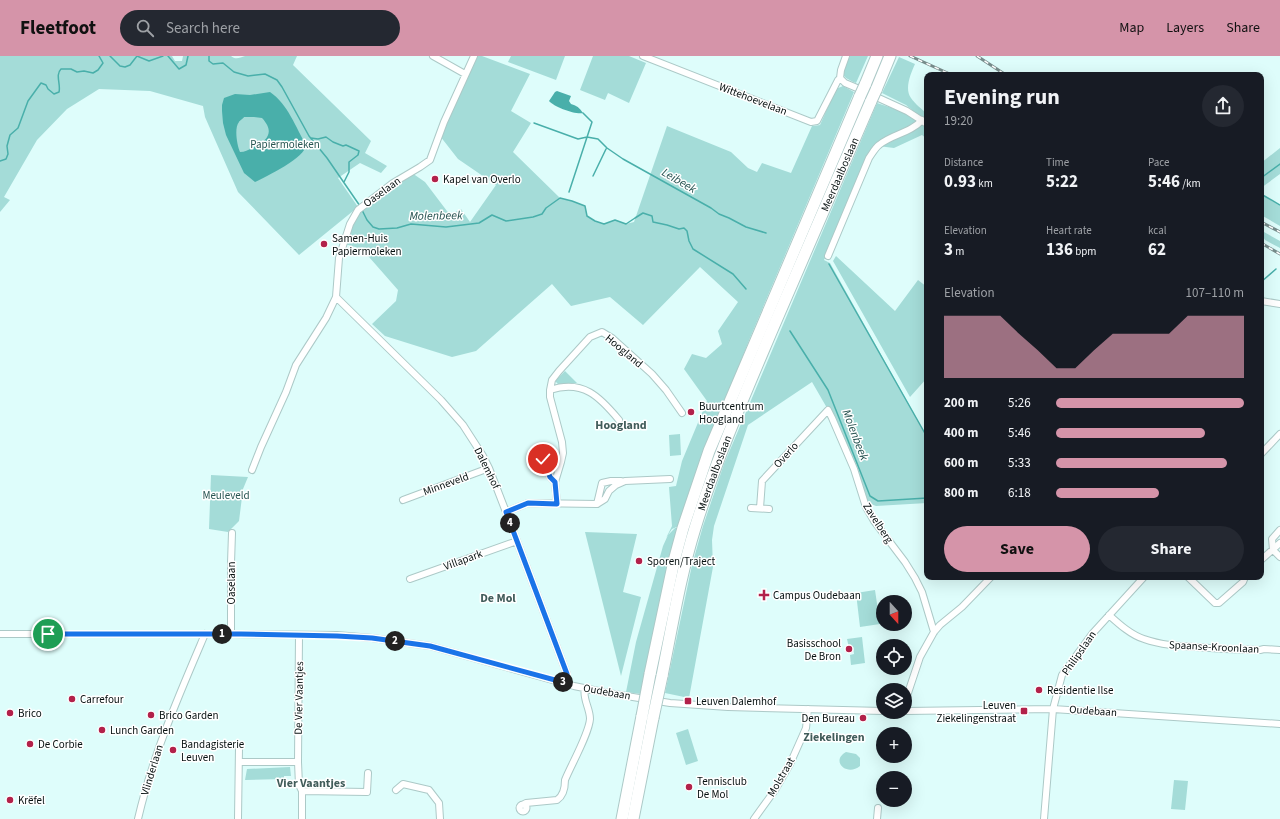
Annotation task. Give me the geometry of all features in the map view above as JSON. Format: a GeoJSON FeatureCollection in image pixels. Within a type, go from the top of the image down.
{"type":"FeatureCollection","features":[{"type":"Feature","properties":{"kind":"highway","name":"Meerdaalboslaan"},"geometry":{"type":"LineString","coordinates":[[622,819],[650,674],[674,561],[709,451],[877,56]]}},
{"type":"Feature","properties":{"kind":"highway","name":"Meerdaalboslaan"},"geometry":{"type":"LineString","coordinates":[[633,819],[685,565],[694,530],[705,497],[745,393],[890,56]]}},
{"type":"Feature","properties":{"kind":"street"},"geometry":{"type":"LineString","coordinates":[[433,56],[465,74]]}},
{"type":"Feature","properties":{"kind":"street","name":"Oaselaan"},"geometry":{"type":"LineString","coordinates":[[252,470],[296,366],[326,318],[336,296],[339,258],[350,224],[358,210],[392,183],[430,160],[444,122],[474,56]]}},
{"type":"Feature","properties":{"kind":"street","name":"Wittehoevelaan"},"geometry":{"type":"LineString","coordinates":[[643,56],[811,122],[817,121],[840,78]]}},
{"type":"Feature","properties":{"kind":"street"},"geometry":{"type":"LineString","coordinates":[[846,56],[840,78],[845,83],[907,111],[924,121]]}},
{"type":"Feature","properties":{"kind":"street"},"geometry":{"type":"LineString","coordinates":[[828,256],[869,158],[878,146],[888,139],[924,122]]}},
{"type":"Feature","properties":{"kind":"street","name":"Dalemhof"},"geometry":{"type":"LineString","coordinates":[[336,296],[441,400],[462,425],[483,456],[506,512],[567,674],[566,683]]}},
{"type":"Feature","properties":{"kind":"street"},"geometry":{"type":"LineString","coordinates":[[1264,301],[1280,304]]}},
{"type":"Feature","properties":{"kind":"street","name":"Hoogland"},"geometry":{"type":"LineString","coordinates":[[550,390],[552,380],[590,337],[597,333],[605,333],[652,374],[666,390],[682,413]]}},
{"type":"Feature","properties":{"kind":"street"},"geometry":{"type":"LineString","coordinates":[[557,504],[555,482],[563,453],[562,442],[550,397],[550,390],[567,387],[588,391],[598,398],[619,420]]}},
{"type":"Feature","properties":{"kind":"street","name":"Overlo"},"geometry":{"type":"LineString","coordinates":[[760,508],[762,481],[828,410]]}},
{"type":"Feature","properties":{"kind":"street","name":"Zavelberg"},"geometry":{"type":"LineString","coordinates":[[828,410],[854,469],[866,507],[874,521],[905,562],[915,578],[922,592],[934,632]]}},
{"type":"Feature","properties":{"kind":"street"},"geometry":{"type":"LineString","coordinates":[[1264,451],[1280,434]]}},
{"type":"Feature","properties":{"kind":"street"},"geometry":{"type":"LineString","coordinates":[[543,459],[550,477],[555,482]]}},
{"type":"Feature","properties":{"kind":"street","name":"Minneveld"},"geometry":{"type":"LineString","coordinates":[[403,500],[489,468]]}},
{"type":"Feature","properties":{"kind":"street"},"geometry":{"type":"LineString","coordinates":[[597,504],[602,483],[670,479]]}},
{"type":"Feature","properties":{"kind":"street"},"geometry":{"type":"LineString","coordinates":[[506,512],[528,503],[597,504],[605,499],[609,490],[616,484],[625,482]]}},
{"type":"Feature","properties":{"kind":"street"},"geometry":{"type":"LineString","coordinates":[[751,508],[769,509]]}},
{"type":"Feature","properties":{"kind":"street"},"geometry":{"type":"LineString","coordinates":[[1280,530],[1272,539],[1273,550],[1280,557]]}},
{"type":"Feature","properties":{"kind":"street","name":"Oaselaan"},"geometry":{"type":"LineString","coordinates":[[231,634],[232,533]]}},
{"type":"Feature","properties":{"kind":"street","name":"Villapark"},"geometry":{"type":"LineString","coordinates":[[410,579],[517,541]]}},
{"type":"Feature","properties":{"kind":"street"},"geometry":{"type":"LineString","coordinates":[[1264,558],[1280,543]]}},
{"type":"Feature","properties":{"kind":"street"},"geometry":{"type":"LineString","coordinates":[[911,683],[920,657],[934,632],[940,625],[962,607],[988,580]]}},
{"type":"Feature","properties":{"kind":"street","name":"Philipslaan"},"geometry":{"type":"LineString","coordinates":[[1044,819],[1053,709],[1062,675],[1092,634],[1141,580]]}},
{"type":"Feature","properties":{"kind":"street"},"geometry":{"type":"LineString","coordinates":[[1191,580],[1215,603],[1219,604],[1244,580]]}},
{"type":"Feature","properties":{"kind":"street","name":"Spaanse-Kroonlaan"},"geometry":{"type":"LineString","coordinates":[[1109,615],[1135,635],[1160,644],[1202,648],[1280,650]]}},
{"type":"Feature","properties":{"kind":"street","name":"Oudebaan"},"geometry":{"type":"LineString","coordinates":[[0,634],[231,634],[372,638],[429,646],[608,693],[685,704],[876,711]]}},
{"type":"Feature","properties":{"kind":"street","name":"Vlinderlaan"},"geometry":{"type":"LineString","coordinates":[[138,819],[151,770],[163,736],[185,678],[205,634]]}},
{"type":"Feature","properties":{"kind":"street","name":"De Vier Vaantjes"},"geometry":{"type":"LineString","coordinates":[[299,635],[298,762],[299,785],[302,791],[302,819]]}},
{"type":"Feature","properties":{"kind":"street"},"geometry":{"type":"LineString","coordinates":[[524,804],[556,800],[560,798],[565,786],[565,780],[589,724],[590,715],[584,693],[585,688]]}},
{"type":"Feature","properties":{"kind":"street","name":"Molstraat"},"geometry":{"type":"LineString","coordinates":[[754,819],[790,764],[806,728],[808,709]]}},
{"type":"Feature","properties":{"kind":"street","name":"Oudebaan"},"geometry":{"type":"LineString","coordinates":[[912,711],[1053,709],[1280,724]]}},
{"type":"Feature","properties":{"kind":"street"},"geometry":{"type":"LineString","coordinates":[[238,819],[239,748]]}},
{"type":"Feature","properties":{"kind":"street"},"geometry":{"type":"LineString","coordinates":[[239,762],[298,762]]}},
{"type":"Feature","properties":{"kind":"street"},"geometry":{"type":"LineString","coordinates":[[302,791],[367,792],[368,774]]}},
{"type":"Feature","properties":{"kind":"street"},"geometry":{"type":"LineString","coordinates":[[396,790],[403,784],[429,790],[439,803],[440,819]]}},
{"type":"Feature","properties":{"kind":"street"},"geometry":{"type":"LineString","coordinates":[[876,819],[878,808]]}},
{"type":"Feature","properties":{"kind":"green space","name":"Papiermoleken"},"geometry":{"type":"Polygon","coordinates":[[[0,56],[172,56],[175,61],[182,61],[183,56],[231,56],[239,58],[245,56],[297,56],[293,65],[371,141],[365,153],[387,166],[381,173],[360,163],[338,178],[358,207],[299,255],[238,192],[205,117],[203,106],[150,91],[99,89],[67,109],[37,140],[4,197],[10,200],[0,212],[0,56]]]}},
{"type":"Feature","properties":{"kind":"green space"},"geometry":{"type":"Polygon","coordinates":[[[476,56],[482,56],[530,74],[511,111],[531,123],[513,152],[560,198],[585,206],[587,216],[604,224],[615,220],[626,224],[634,222],[667,126],[731,152],[748,168],[757,172],[762,163],[791,173],[812,126],[820,125],[836,89],[843,86],[854,92],[750,338],[689,492],[679,526],[672,529],[666,538],[672,526],[669,487],[676,486],[682,461],[707,401],[684,369],[692,354],[706,358],[722,344],[718,331],[738,302],[700,267],[643,325],[610,297],[571,306],[552,284],[476,351],[452,357],[385,336],[372,324],[396,301],[398,290],[362,249],[345,244],[358,212],[412,173],[425,182],[450,215],[461,209],[470,222],[496,185],[458,159],[440,136],[476,56]]]}},
{"type":"Feature","properties":{"kind":"green space"},"geometry":{"type":"Polygon","coordinates":[[[511,56],[565,56],[556,80],[508,62],[511,56]]]}},
{"type":"Feature","properties":{"kind":"green space"},"geometry":{"type":"Polygon","coordinates":[[[593,56],[629,56],[646,63],[629,103],[608,93],[605,100],[580,90],[593,56]]]}},
{"type":"Feature","properties":{"kind":"green space"},"geometry":{"type":"Polygon","coordinates":[[[850,56],[868,56],[856,83],[846,78],[843,73],[850,56]]]}},
{"type":"Feature","properties":{"kind":"green space"},"geometry":{"type":"Polygon","coordinates":[[[899,57],[915,64],[909,81],[908,90],[913,100],[924,111],[924,120],[906,105],[882,93],[899,57]]]}},
{"type":"Feature","properties":{"kind":"green space"},"geometry":{"type":"Polygon","coordinates":[[[877,103],[916,119],[924,125],[924,137],[922,135],[894,148],[878,146],[824,260],[830,263],[924,432],[924,503],[876,506],[866,502],[827,408],[812,382],[748,425],[714,526],[712,540],[713,567],[689,698],[665,693],[692,565],[703,526],[724,464],[877,103]]]}},
{"type":"Feature","properties":{"kind":"green space"},"geometry":{"type":"Polygon","coordinates":[[[1280,148],[1280,174],[1264,186],[1264,161],[1280,148]]]}},
{"type":"Feature","properties":{"kind":"green space"},"geometry":{"type":"Polygon","coordinates":[[[1264,196],[1280,206],[1280,226],[1264,217],[1264,196]]]}},
{"type":"Feature","properties":{"kind":"green space"},"geometry":{"type":"Polygon","coordinates":[[[1264,232],[1280,241],[1280,248],[1265,240],[1264,232]]]}},
{"type":"Feature","properties":{"kind":"green space"},"geometry":{"type":"Polygon","coordinates":[[[836,256],[895,311],[918,280],[924,285],[924,381],[910,397],[833,261],[836,256]]]}},
{"type":"Feature","properties":{"kind":"green space"},"geometry":{"type":"Polygon","coordinates":[[[565,371],[577,383],[558,384],[556,382],[556,380],[565,371]]]}},
{"type":"Feature","properties":{"kind":"green space"},"geometry":{"type":"Polygon","coordinates":[[[680,434],[681,455],[670,456],[669,435],[680,434]]]}},
{"type":"Feature","properties":{"kind":"green space","name":"Meuleveld"},"geometry":{"type":"Polygon","coordinates":[[[211,475],[248,477],[243,489],[239,521],[228,532],[209,529],[211,475]]]}},
{"type":"Feature","properties":{"kind":"green space"},"geometry":{"type":"Polygon","coordinates":[[[675,528],[678,528],[641,694],[626,692],[636,642],[663,546],[668,535],[675,528]]]}},
{"type":"Feature","properties":{"kind":"green space"},"geometry":{"type":"Polygon","coordinates":[[[585,532],[637,534],[623,592],[641,597],[621,676],[585,532]]]}},
{"type":"Feature","properties":{"kind":"green space"},"geometry":{"type":"Polygon","coordinates":[[[875,590],[876,625],[860,627],[856,593],[875,590]]]}},
{"type":"Feature","properties":{"kind":"green space"},"geometry":{"type":"Polygon","coordinates":[[[862,637],[865,663],[851,665],[850,655],[854,654],[853,647],[849,648],[847,639],[862,637]]]}},
{"type":"Feature","properties":{"kind":"green space"},"geometry":{"type":"Polygon","coordinates":[[[688,729],[698,761],[686,765],[676,733],[688,729]]]}},
{"type":"Feature","properties":{"kind":"green space"},"geometry":{"type":"Polygon","coordinates":[[[846,752],[856,754],[860,758],[860,766],[850,770],[842,766],[840,763],[841,756],[846,752]]]}},
{"type":"Feature","properties":{"kind":"green space"},"geometry":{"type":"Polygon","coordinates":[[[290,767],[291,776],[284,776],[284,779],[245,780],[247,769],[290,767]]]}},
{"type":"Feature","properties":{"kind":"green space"},"geometry":{"type":"Polygon","coordinates":[[[1174,780],[1188,781],[1185,810],[1171,809],[1174,780]]]}},
{"type":"Feature","properties":{"kind":"shaded area"},"geometry":{"type":"Polygon","coordinates":[[[557,91],[571,96],[569,101],[571,104],[578,107],[583,113],[570,112],[549,101],[557,91]]]}},
{"type":"Feature","properties":{"kind":"shaded area"},"geometry":{"type":"Polygon","coordinates":[[[270,92],[276,97],[287,110],[306,145],[300,155],[293,161],[255,182],[244,173],[226,135],[222,111],[224,98],[235,94],[250,95],[270,92]],[[244,117],[237,125],[236,137],[240,152],[246,151],[258,145],[268,136],[269,132],[266,123],[262,118],[244,117]]]}},
{"type":"Feature","properties":{"kind":"waterway","name":"Molenbeek"},"geometry":{"type":"LineString","coordinates":[[0,161],[6,159],[10,135],[18,128],[28,101],[41,83],[46,85],[54,94],[59,92],[58,74],[61,69],[71,69],[77,72],[84,71],[93,73],[98,70],[103,63],[99,56]]}},
{"type":"Feature","properties":{"kind":"waterway","name":"Molenbeek"},"geometry":{"type":"LineString","coordinates":[[110,56],[120,66],[125,67],[130,65],[137,56]]}},
{"type":"Feature","properties":{"kind":"waterway","name":"Molenbeek"},"geometry":{"type":"LineString","coordinates":[[137,56],[149,61],[163,56]]}},
{"type":"Feature","properties":{"kind":"waterway","name":"Molenbeek"},"geometry":{"type":"LineString","coordinates":[[168,56],[179,69],[186,65],[188,56]]}},
{"type":"Feature","properties":{"kind":"waterway","name":"Molenbeek"},"geometry":{"type":"LineString","coordinates":[[209,56],[209,61],[213,64],[223,63],[234,72],[248,76],[265,74],[277,80],[309,136],[327,158],[360,206]]}},
{"type":"Feature","properties":{"kind":"waterway"},"geometry":{"type":"LineString","coordinates":[[569,192],[592,122],[583,113]]}},
{"type":"Feature","properties":{"kind":"waterway"},"geometry":{"type":"LineString","coordinates":[[534,123],[578,139],[587,137]]}},
{"type":"Feature","properties":{"kind":"waterway"},"geometry":{"type":"LineString","coordinates":[[311,138],[318,139],[326,137],[333,142],[343,146],[346,145],[359,151],[358,155],[349,162],[349,172],[344,182]]}},
{"type":"Feature","properties":{"kind":"waterway","name":"Leibeek"},"geometry":{"type":"LineString","coordinates":[[587,137],[598,139],[607,148],[623,159],[711,208],[719,214],[746,227],[766,233]]}},
{"type":"Feature","properties":{"kind":"waterway"},"geometry":{"type":"LineString","coordinates":[[306,147],[318,147]]}},
{"type":"Feature","properties":{"kind":"waterway"},"geometry":{"type":"LineString","coordinates":[[593,176],[606,149]]}},
{"type":"Feature","properties":{"kind":"waterway"},"geometry":{"type":"LineString","coordinates":[[1264,176],[1280,164]]}},
{"type":"Feature","properties":{"kind":"waterway"},"geometry":{"type":"LineString","coordinates":[[1264,196],[1280,205]]}},
{"type":"Feature","properties":{"kind":"waterway","name":"Molenbeek"},"geometry":{"type":"LineString","coordinates":[[362,210],[367,220],[373,227],[379,229],[397,228],[411,224],[446,227],[479,223],[492,215],[506,221],[533,217],[542,214],[546,208],[560,198],[585,206],[587,216],[604,224],[615,220],[626,224],[643,213],[652,216],[653,222],[679,229],[684,228],[687,231],[689,241],[693,249],[733,274],[746,289]]}},
{"type":"Feature","properties":{"kind":"waterway","name":"Leibeek"},"geometry":{"type":"LineString","coordinates":[[829,264],[924,432]]}},
{"type":"Feature","properties":{"kind":"waterway","name":"Molenbeek"},"geometry":{"type":"LineString","coordinates":[[1264,279],[1276,269]]}},
{"type":"Feature","properties":{"kind":"waterway","name":"Molenbeek"},"geometry":{"type":"LineString","coordinates":[[790,331],[828,390],[870,496],[878,501],[924,498]]}},
{"type":"Feature","properties":{"kind":"railway"},"geometry":{"type":"LineString","coordinates":[[910,56],[945,72]]}},
{"type":"Feature","properties":{"kind":"railway"},"geometry":{"type":"LineString","coordinates":[[977,56],[1001,72]]}},
{"type":"Feature","properties":{"kind":"railway"},"geometry":{"type":"LineString","coordinates":[[1264,224],[1280,232]]}},
{"type":"Feature","properties":{"kind":"railway"},"geometry":{"type":"LineString","coordinates":[[1264,245],[1280,254]]}},
{"type":"Feature","properties":{"kind":"place","name":"Kapel van Overlo"},"geometry":{"type":"Point","coordinates":[435,179]}},
{"type":"Feature","properties":{"kind":"place","name":"Samen-Huis Papiermoleken"},"geometry":{"type":"Point","coordinates":[324,244]}},
{"type":"Feature","properties":{"kind":"place","name":"Buurtcentrum Hoogland"},"geometry":{"type":"Point","coordinates":[691,412]}},
{"type":"Feature","properties":{"kind":"place","name":"Sporen/Traject"},"geometry":{"type":"Point","coordinates":[639,561]}},
{"type":"Feature","properties":{"kind":"place","name":"Campus Oudebaan"},"geometry":{"type":"Point","coordinates":[764,595]}},
{"type":"Feature","properties":{"kind":"place","name":"Basisschool De Bron"},"geometry":{"type":"Point","coordinates":[849,649]}},
{"type":"Feature","properties":{"kind":"place","name":"Residentie Ilse"},"geometry":{"type":"Point","coordinates":[1039,690]}},
{"type":"Feature","properties":{"kind":"place","name":"Carrefour"},"geometry":{"type":"Point","coordinates":[72,699]}},
{"type":"Feature","properties":{"kind":"place","name":"Leuven Dalemhof"},"geometry":{"type":"Point","coordinates":[688,701]}},
{"type":"Feature","properties":{"kind":"place","name":"Leuven Ziekelingenstraat"},"geometry":{"type":"Point","coordinates":[1024,711]}},
{"type":"Feature","properties":{"kind":"place","name":"Brico"},"geometry":{"type":"Point","coordinates":[10,713]}},
{"type":"Feature","properties":{"kind":"place","name":"Brico Garden"},"geometry":{"type":"Point","coordinates":[151,715]}},
{"type":"Feature","properties":{"kind":"place","name":"Den Bureau"},"geometry":{"type":"Point","coordinates":[863,718]}},
{"type":"Feature","properties":{"kind":"place","name":"Lunch Garden"},"geometry":{"type":"Point","coordinates":[102,730]}},
{"type":"Feature","properties":{"kind":"place","name":"De Corbie"},"geometry":{"type":"Point","coordinates":[30,744]}},
{"type":"Feature","properties":{"kind":"place","name":"Bandagisterie Leuven"},"geometry":{"type":"Point","coordinates":[173,750]}},
{"type":"Feature","properties":{"kind":"place","name":"Tennisclub De Mol"},"geometry":{"type":"Point","coordinates":[689,787]}},
{"type":"Feature","properties":{"kind":"place","name":"Krëfel"},"geometry":{"type":"Point","coordinates":[10,800]}},
{"type":"Feature","properties":{"kind":"district","name":"Hoogland"},"geometry":{"type":"Point","coordinates":[621,425]}},
{"type":"Feature","properties":{"kind":"district","name":"De Mol"},"geometry":{"type":"Point","coordinates":[498,598]}},
{"type":"Feature","properties":{"kind":"district","name":"Ziekelingen"},"geometry":{"type":"Point","coordinates":[834,737]}},
{"type":"Feature","properties":{"kind":"district","name":"Vier Vaantjes"},"geometry":{"type":"Point","coordinates":[311,783]}},
{"type":"Feature","properties":{"kind":"route"},"geometry":{"type":"LineString","coordinates":[[48,634],[241,634],[372,638],[430,646],[566,683],[567,674],[506,512],[528,503],[557,504],[555,482],[550,477],[543,459]]}}]}
